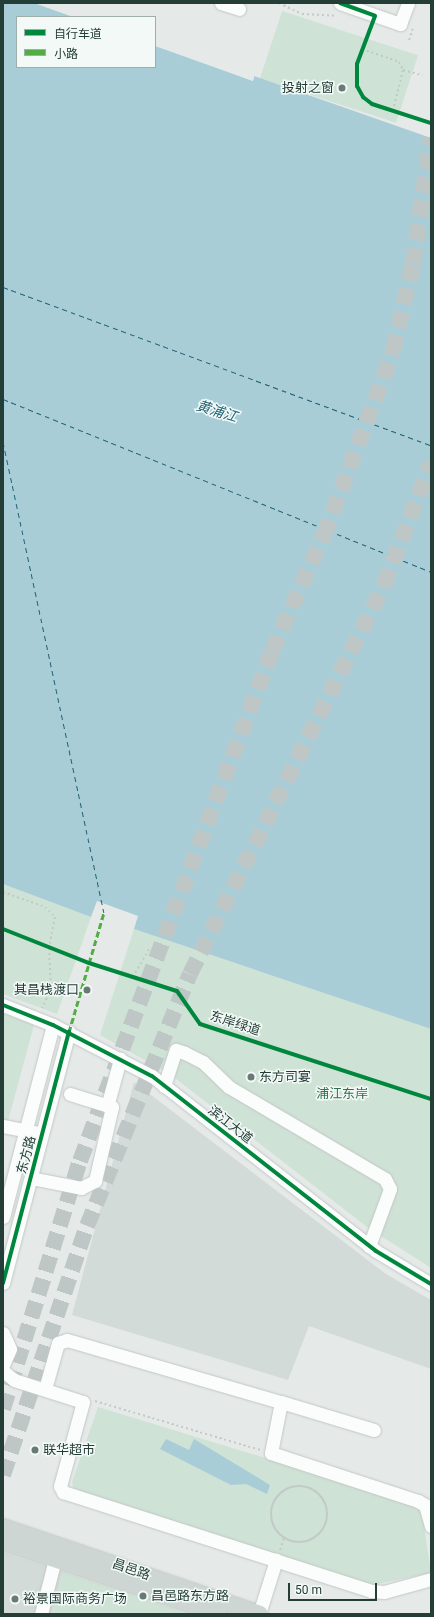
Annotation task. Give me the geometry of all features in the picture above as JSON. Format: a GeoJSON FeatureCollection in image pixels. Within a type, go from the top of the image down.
{"type":"FeatureCollection","features":[{"type":"Feature","properties":{"kind":"main road","name":"昌邑路"},"geometry":{"type":"LineString","coordinates":[[3,1527],[259,1614]]}},
{"type":"Feature","properties":{"kind":"main road","name":"昌邑路"},"geometry":{"type":"LineString","coordinates":[[3,1542],[218,1614]]}},
{"type":"Feature","properties":{"kind":"street"},"geometry":{"type":"LineString","coordinates":[[340,3],[370,21],[400,24],[408,3]]}},
{"type":"Feature","properties":{"kind":"street","name":"滨江大道"},"geometry":{"type":"LineString","coordinates":[[3,1006],[54,1024],[120,1059],[164,1086],[369,1246],[431,1284]]}},
{"type":"Feature","properties":{"kind":"street","name":"东方路"},"geometry":{"type":"LineString","coordinates":[[3,1217],[54,1024]]}},
{"type":"Feature","properties":{"kind":"street","name":"东方路"},"geometry":{"type":"LineString","coordinates":[[3,1283],[69,1032]]}},
{"type":"Feature","properties":{"kind":"street"},"geometry":{"type":"LineString","coordinates":[[164,1086],[176,1050],[185,1053],[204,1062],[229,1087],[385,1179],[390,1189],[369,1246]]}},
{"type":"Feature","properties":{"kind":"street"},"geometry":{"type":"LineString","coordinates":[[108,1104],[120,1059]]}},
{"type":"Feature","properties":{"kind":"street"},"geometry":{"type":"LineString","coordinates":[[31,1178],[81,1188],[95,1181],[114,1113],[108,1104],[70,1094]]}},
{"type":"Feature","properties":{"kind":"street"},"geometry":{"type":"LineString","coordinates":[[3,1126],[43,1133]]}},
{"type":"Feature","properties":{"kind":"street"},"geometry":{"type":"LineString","coordinates":[[3,1333],[10,1349],[3,1366]]}},
{"type":"Feature","properties":{"kind":"street"},"geometry":{"type":"LineString","coordinates":[[45,1389],[58,1343],[67,1340],[374,1430]]}},
{"type":"Feature","properties":{"kind":"street"},"geometry":{"type":"LineString","coordinates":[[3,1371],[14,1380],[79,1398],[84,1408],[60,1490],[377,1592],[431,1579]]}},
{"type":"Feature","properties":{"kind":"street"},"geometry":{"type":"LineString","coordinates":[[281,1402],[271,1453],[418,1501],[425,1505],[431,1526]]}},
{"type":"Feature","properties":{"kind":"street"},"geometry":{"type":"LineString","coordinates":[[41,1614],[55,1559]]}},
{"type":"Feature","properties":{"kind":"street"},"geometry":{"type":"LineString","coordinates":[[259,1614],[276,1560]]}},
{"type":"Feature","properties":{"kind":"path"},"geometry":{"type":"LineString","coordinates":[[279,3],[302,14],[344,17]]}},
{"type":"Feature","properties":{"kind":"path"},"geometry":{"type":"LineString","coordinates":[[370,21],[357,64],[357,86],[372,104],[431,123]]}},
{"type":"Feature","properties":{"kind":"path"},"geometry":{"type":"LineString","coordinates":[[362,49],[400,62],[402,70],[393,110]]}},
{"type":"Feature","properties":{"kind":"path"},"geometry":{"type":"LineString","coordinates":[[402,70],[422,75]]}},
{"type":"Feature","properties":{"kind":"path"},"geometry":{"type":"LineString","coordinates":[[3,892],[45,907],[55,917],[49,948],[51,989],[38,1018]]}},
{"type":"Feature","properties":{"kind":"path"},"geometry":{"type":"LineString","coordinates":[[44,944],[56,950]]}},
{"type":"Feature","properties":{"kind":"path"},"geometry":{"type":"LineString","coordinates":[[133,977],[150,948]]}},
{"type":"Feature","properties":{"kind":"path"},"geometry":{"type":"LineString","coordinates":[[126,975],[140,980]]}},
{"type":"Feature","properties":{"kind":"path"},"geometry":{"type":"LineString","coordinates":[[79,1398],[271,1453]]}},
{"type":"Feature","properties":{"kind":"path"},"geometry":{"type":"LineString","coordinates":[[305,1486],[321,1496],[325,1503],[327,1521],[323,1530],[309,1540],[291,1541],[282,1537],[272,1521],[273,1502],[286,1489],[305,1486]]}},
{"type":"Feature","properties":{"kind":"shaded area"},"geometry":{"type":"Polygon","coordinates":[[[134,1082],[386,1274],[431,1300],[431,1369],[309,1326],[288,1380],[72,1315],[134,1082]]]}},
{"type":"Feature","properties":{"kind":"shaded area"},"geometry":{"type":"Polygon","coordinates":[[[3,1552],[63,1572],[52,1614],[3,1614],[3,1552]]]}},
{"type":"Feature","properties":{"kind":"green space"},"geometry":{"type":"Polygon","coordinates":[[[282,11],[418,55],[396,123],[260,79],[282,11]]]}},
{"type":"Feature","properties":{"kind":"green space"},"geometry":{"type":"Polygon","coordinates":[[[3,884],[91,917],[57,1014],[3,994],[3,884]]]}},
{"type":"Feature","properties":{"kind":"green space","name":"浦江东岸"},"geometry":{"type":"Polygon","coordinates":[[[134,929],[431,1029],[431,1268],[367,1227],[171,1075],[100,1035],[134,929]]]}},
{"type":"Feature","properties":{"kind":"green space"},"geometry":{"type":"Polygon","coordinates":[[[3,1013],[34,1025],[8,1121],[3,1120],[3,1013]]]}},
{"type":"Feature","properties":{"kind":"green space"},"geometry":{"type":"Polygon","coordinates":[[[98,1407],[413,1503],[422,1513],[431,1573],[372,1585],[74,1490],[72,1482],[98,1407]]]}},
{"type":"Feature","properties":{"kind":"green space"},"geometry":{"type":"Polygon","coordinates":[[[63,1572],[188,1614],[52,1614],[63,1572]]]}},
{"type":"Feature","properties":{"kind":"water","name":"黄浦江"},"geometry":{"type":"Polygon","coordinates":[[[3,3],[34,3],[70,16],[16,16],[16,68],[156,68],[156,46],[253,81],[254,76],[431,138],[431,1029],[134,929],[138,916],[97,901],[91,917],[3,884],[3,3]]]}},
{"type":"Feature","properties":{"kind":"water"},"geometry":{"type":"Polygon","coordinates":[[[166,1439],[189,1450],[194,1439],[270,1485],[267,1494],[246,1484],[231,1485],[160,1449],[166,1439]]]}},
{"type":"Feature","properties":{"kind":"pier"},"geometry":{"type":"Polygon","coordinates":[[[156,44],[251,79],[255,74],[253,81],[156,44]]]}},
{"type":"Feature","properties":{"kind":"ferry route"},"geometry":{"type":"LineString","coordinates":[[3,287],[431,445]]}},
{"type":"Feature","properties":{"kind":"ferry route"},"geometry":{"type":"LineString","coordinates":[[3,399],[431,572]]}},
{"type":"Feature","properties":{"kind":"ferry route"},"geometry":{"type":"LineString","coordinates":[[3,442],[104,912]]}},
{"type":"Feature","properties":{"kind":"tunnel"},"geometry":{"type":"LineString","coordinates":[[3,1409],[80,1161],[272,651],[324,535],[393,351],[413,264],[431,137]]}},
{"type":"Feature","properties":{"kind":"tunnel"},"geometry":{"type":"LineString","coordinates":[[3,1475],[87,1226],[190,974],[384,585],[431,463]]}},
{"type":"Feature","properties":{"kind":"marked path"},"geometry":{"type":"LineString","coordinates":[[69,1032],[104,912]]}},
{"type":"Feature","properties":{"kind":"cycle path"},"geometry":{"type":"LineString","coordinates":[[340,3],[375,16],[357,64],[357,86],[363,97],[372,104],[431,123]]}},
{"type":"Feature","properties":{"kind":"cycle path","name":"东岸绿道"},"geometry":{"type":"LineString","coordinates":[[3,929],[89,963],[177,991],[200,1024],[431,1099]]}},
{"type":"Feature","properties":{"kind":"cycle path"},"geometry":{"type":"LineString","coordinates":[[3,1005],[53,1025],[152,1076],[376,1251],[431,1284]]}},
{"type":"Feature","properties":{"kind":"cycle path"},"geometry":{"type":"LineString","coordinates":[[3,1283],[69,1032]]}},
{"type":"Feature","properties":{"kind":"place","name":"投射之窗"},"geometry":{"type":"Point","coordinates":[342,88]}},
{"type":"Feature","properties":{"kind":"place","name":"其昌栈渡口"},"geometry":{"type":"Point","coordinates":[87,990]}},
{"type":"Feature","properties":{"kind":"place","name":"东方司宴"},"geometry":{"type":"Point","coordinates":[251,1077]}},
{"type":"Feature","properties":{"kind":"place","name":"联华超市"},"geometry":{"type":"Point","coordinates":[35,1450]}},
{"type":"Feature","properties":{"kind":"place","name":"昌邑路东方路"},"geometry":{"type":"Point","coordinates":[143,1596]}},
{"type":"Feature","properties":{"kind":"place","name":"裕景国际商务广场"},"geometry":{"type":"Point","coordinates":[15,1599]}}]}
